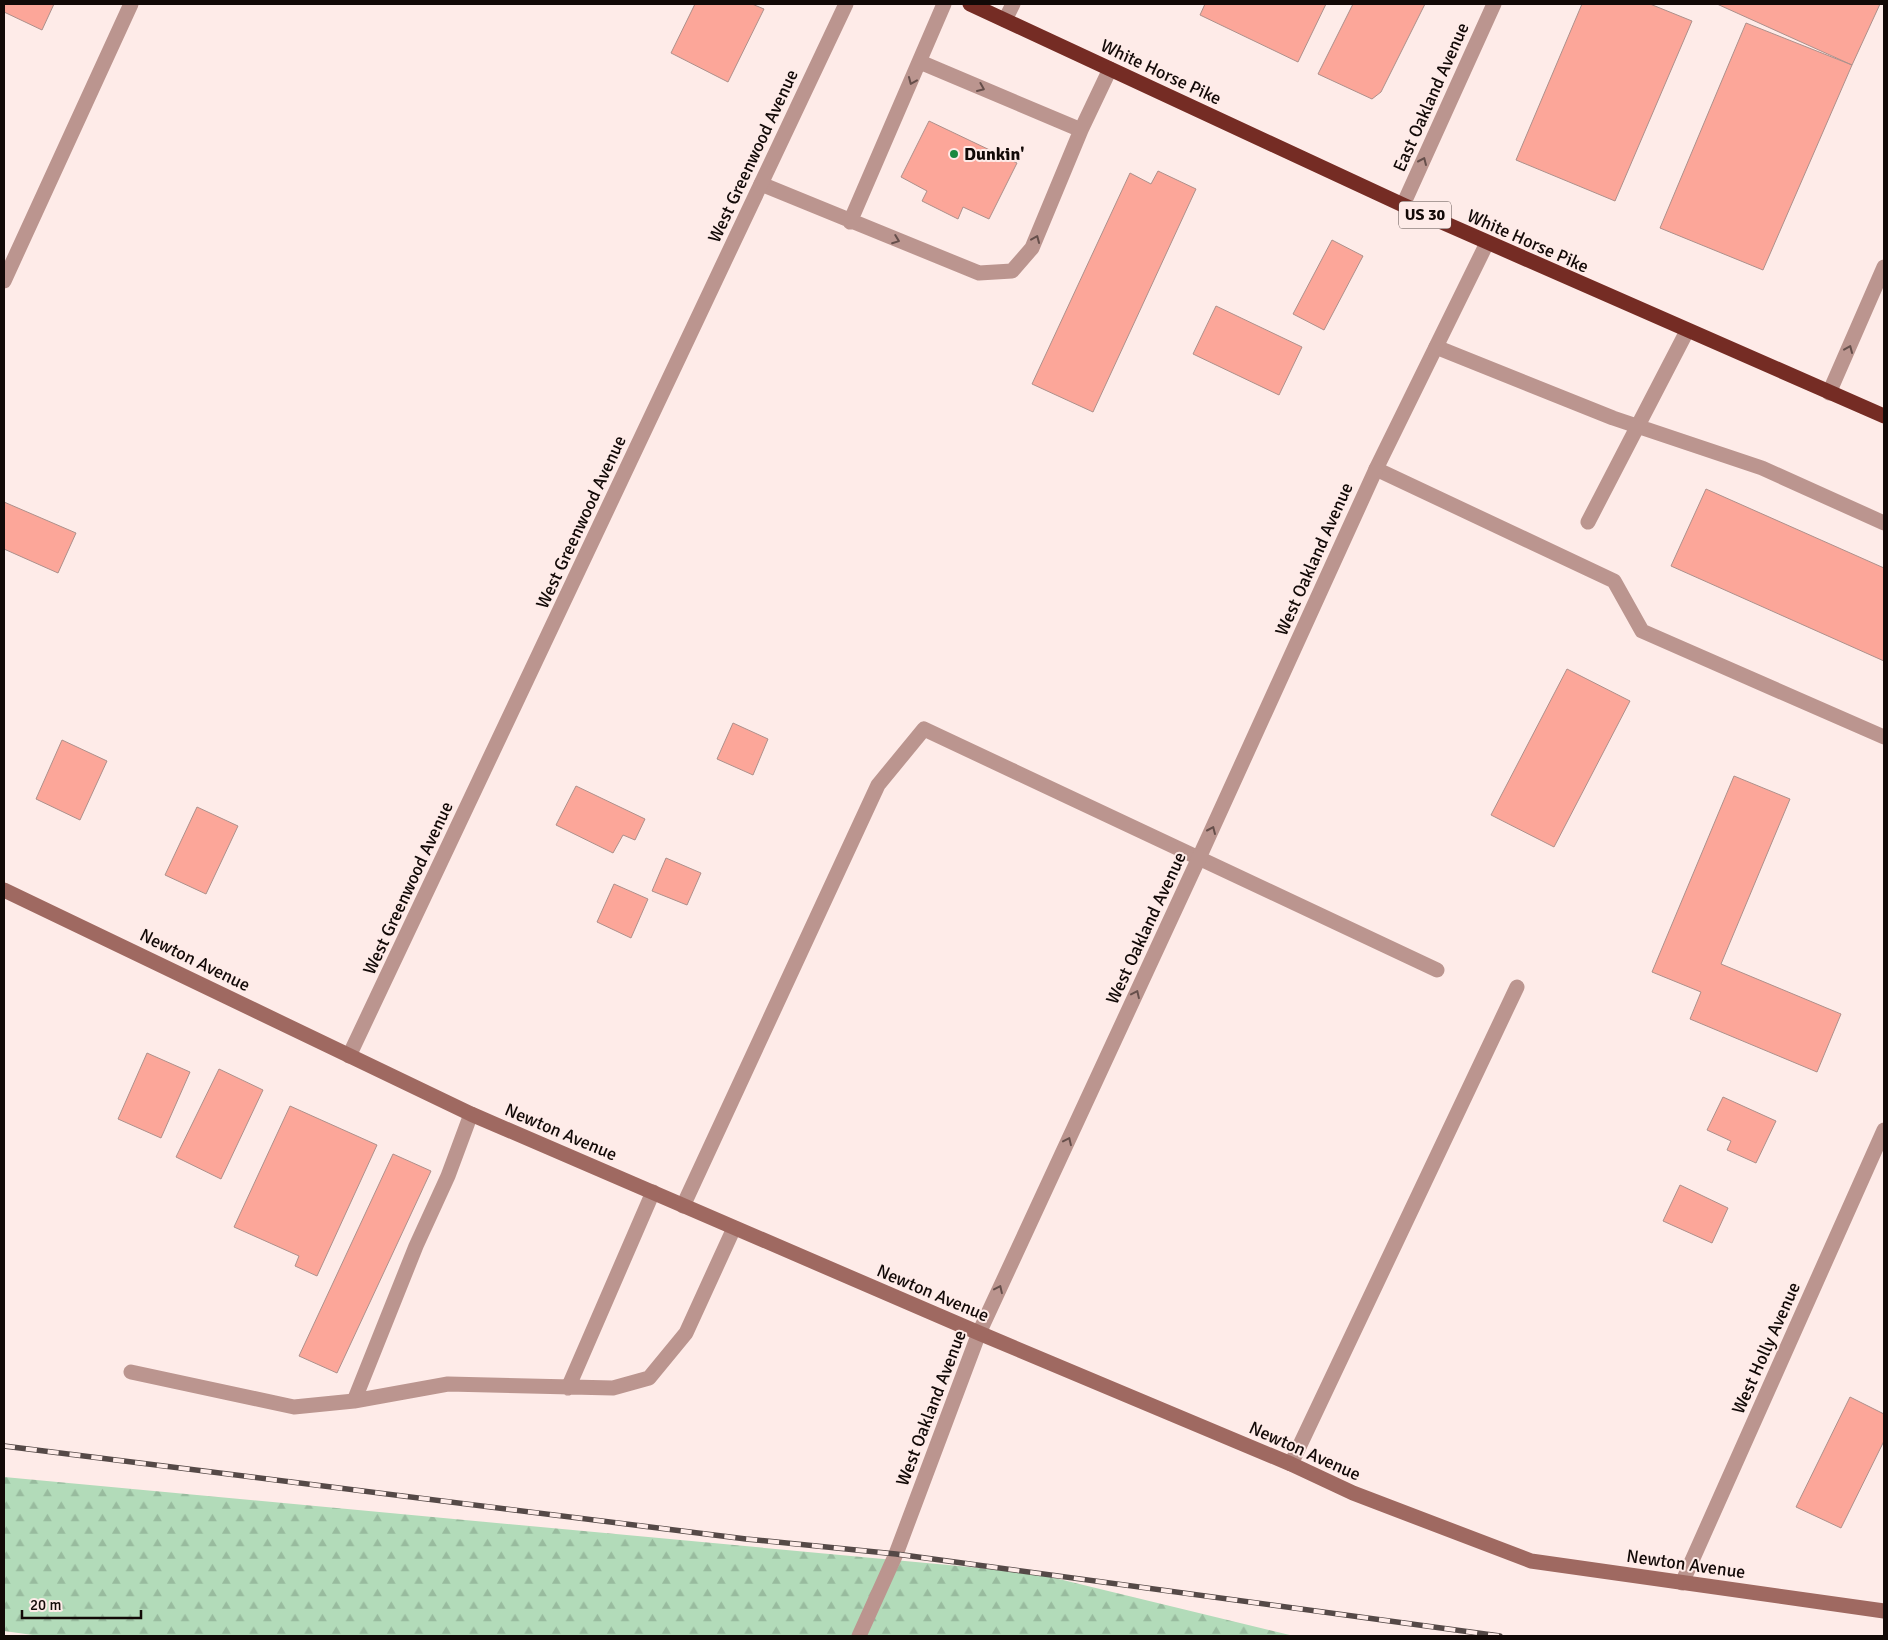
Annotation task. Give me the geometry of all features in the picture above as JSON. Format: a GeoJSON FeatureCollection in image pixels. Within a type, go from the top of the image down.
{"type":"FeatureCollection","features":[{"type":"Feature","properties":{"kind":"highway","name":"White Horse Pike"},"geometry":{"type":"LineString","coordinates":[[970,4],[1487,243],[1884,416]]}},
{"type":"Feature","properties":{"kind":"street"},"geometry":{"type":"LineString","coordinates":[[4,280],[132,4]]}},
{"type":"Feature","properties":{"kind":"street","name":"West Greenwood Avenue"},"geometry":{"type":"LineString","coordinates":[[350,1056],[846,4]]}},
{"type":"Feature","properties":{"kind":"street"},"geometry":{"type":"LineString","coordinates":[[850,222],[944,4]]}},
{"type":"Feature","properties":{"kind":"street"},"geometry":{"type":"LineString","coordinates":[[1005,20],[1013,4]]}},
{"type":"Feature","properties":{"kind":"street","name":"East Oakland Avenue"},"geometry":{"type":"LineString","coordinates":[[1403,205],[1494,4]]}},
{"type":"Feature","properties":{"kind":"street"},"geometry":{"type":"LineString","coordinates":[[920,62],[1081,130]]}},
{"type":"Feature","properties":{"kind":"street"},"geometry":{"type":"LineString","coordinates":[[761,184],[850,222],[980,273],[1012,271],[1032,248],[1081,130],[1110,69]]}},
{"type":"Feature","properties":{"kind":"street","name":"West Oakland Avenue"},"geometry":{"type":"LineString","coordinates":[[859,1636],[896,1554],[978,1333],[1198,860],[1376,469],[1487,243]]}},
{"type":"Feature","properties":{"kind":"street"},"geometry":{"type":"LineString","coordinates":[[1829,393],[1884,267]]}},
{"type":"Feature","properties":{"kind":"street"},"geometry":{"type":"LineString","coordinates":[[1588,522],[1687,331]]}},
{"type":"Feature","properties":{"kind":"street"},"geometry":{"type":"LineString","coordinates":[[1436,347],[1639,426],[1762,468],[1884,523]]}},
{"type":"Feature","properties":{"kind":"street"},"geometry":{"type":"LineString","coordinates":[[1376,469],[1614,581],[1642,631],[1884,737]]}},
{"type":"Feature","properties":{"kind":"street"},"geometry":{"type":"LineString","coordinates":[[683,1206],[878,785],[924,729],[1198,860],[1437,970]]}},
{"type":"Feature","properties":{"kind":"street","name":"Newton Avenue"},"geometry":{"type":"LineString","coordinates":[[4,890],[471,1114],[978,1333],[1291,1464],[1353,1493],[1531,1561],[1884,1610]]}},
{"type":"Feature","properties":{"kind":"street"},"geometry":{"type":"LineString","coordinates":[[1291,1464],[1517,987]]}},
{"type":"Feature","properties":{"kind":"street"},"geometry":{"type":"LineString","coordinates":[[354,1402],[416,1246],[448,1176],[471,1114]]}},
{"type":"Feature","properties":{"kind":"street","name":"West Holly Avenue"},"geometry":{"type":"LineString","coordinates":[[1682,1582],[1884,1130]]}},
{"type":"Feature","properties":{"kind":"street"},"geometry":{"type":"LineString","coordinates":[[568,1388],[653,1192]]}},
{"type":"Feature","properties":{"kind":"street"},"geometry":{"type":"LineString","coordinates":[[131,1372],[294,1407],[354,1402],[448,1384],[613,1388],[649,1378],[686,1333],[734,1228]]}},
{"type":"Feature","properties":{"kind":"green space"},"geometry":{"type":"Polygon","coordinates":[[[4,1477],[1034,1573],[1294,1636],[40,1636],[4,1631],[4,1477]]]}},
{"type":"Feature","properties":{"kind":"building"},"geometry":{"type":"Polygon","coordinates":[[[4,4],[54,4],[42,30],[4,12],[4,4]]]}},
{"type":"Feature","properties":{"kind":"building"},"geometry":{"type":"Polygon","coordinates":[[[695,4],[752,4],[764,9],[728,82],[671,53],[695,4]]]}},
{"type":"Feature","properties":{"kind":"building"},"geometry":{"type":"Polygon","coordinates":[[[1205,4],[1326,4],[1298,62],[1200,15],[1205,4]]]}},
{"type":"Feature","properties":{"kind":"building"},"geometry":{"type":"Polygon","coordinates":[[[1353,4],[1425,4],[1381,92],[1372,99],[1318,74],[1353,4]]]}},
{"type":"Feature","properties":{"kind":"building"},"geometry":{"type":"Polygon","coordinates":[[[1582,4],[1650,4],[1692,21],[1615,201],[1516,160],[1582,4]]]}},
{"type":"Feature","properties":{"kind":"building"},"geometry":{"type":"Polygon","coordinates":[[[1717,4],[1880,4],[1852,65],[1717,4]]]}},
{"type":"Feature","properties":{"kind":"building"},"geometry":{"type":"Polygon","coordinates":[[[1746,23],[1852,65],[1763,270],[1660,228],[1746,23]]]}},
{"type":"Feature","properties":{"kind":"building"},"geometry":{"type":"Polygon","coordinates":[[[929,121],[1017,163],[989,219],[963,207],[958,219],[922,201],[927,191],[901,177],[929,121]]]}},
{"type":"Feature","properties":{"kind":"building"},"geometry":{"type":"Polygon","coordinates":[[[1158,171],[1196,189],[1093,412],[1032,384],[1130,173],[1151,184],[1158,171]]]}},
{"type":"Feature","properties":{"kind":"building"},"geometry":{"type":"Polygon","coordinates":[[[1332,240],[1363,256],[1324,330],[1293,314],[1332,240]]]}},
{"type":"Feature","properties":{"kind":"building"},"geometry":{"type":"Polygon","coordinates":[[[1216,306],[1302,347],[1279,395],[1193,354],[1216,306]]]}},
{"type":"Feature","properties":{"kind":"building"},"geometry":{"type":"Polygon","coordinates":[[[1706,489],[1884,568],[1884,661],[1671,566],[1706,489]]]}},
{"type":"Feature","properties":{"kind":"building"},"geometry":{"type":"Polygon","coordinates":[[[4,502],[76,533],[58,573],[4,549],[4,502]]]}},
{"type":"Feature","properties":{"kind":"building"},"geometry":{"type":"Polygon","coordinates":[[[1567,669],[1630,701],[1554,847],[1491,815],[1567,669]]]}},
{"type":"Feature","properties":{"kind":"building"},"geometry":{"type":"Polygon","coordinates":[[[733,723],[768,739],[753,775],[717,759],[733,723]]]}},
{"type":"Feature","properties":{"kind":"building"},"geometry":{"type":"Polygon","coordinates":[[[62,740],[107,761],[80,820],[36,799],[62,740]]]}},
{"type":"Feature","properties":{"kind":"building"},"geometry":{"type":"Polygon","coordinates":[[[1734,776],[1790,799],[1721,964],[1841,1014],[1817,1072],[1690,1019],[1701,992],[1652,972],[1734,776]]]}},
{"type":"Feature","properties":{"kind":"building"},"geometry":{"type":"Polygon","coordinates":[[[576,786],[645,819],[635,840],[623,835],[613,853],[556,825],[576,786]]]}},
{"type":"Feature","properties":{"kind":"building"},"geometry":{"type":"Polygon","coordinates":[[[197,807],[238,826],[206,894],[165,875],[197,807]]]}},
{"type":"Feature","properties":{"kind":"building"},"geometry":{"type":"Polygon","coordinates":[[[666,858],[701,873],[687,905],[652,891],[666,858]]]}},
{"type":"Feature","properties":{"kind":"building"},"geometry":{"type":"Polygon","coordinates":[[[614,884],[648,899],[631,938],[597,922],[614,884]]]}},
{"type":"Feature","properties":{"kind":"building"},"geometry":{"type":"Polygon","coordinates":[[[147,1053],[190,1072],[161,1138],[118,1119],[147,1053]]]}},
{"type":"Feature","properties":{"kind":"building"},"geometry":{"type":"Polygon","coordinates":[[[219,1069],[263,1090],[221,1179],[176,1157],[219,1069]]]}},
{"type":"Feature","properties":{"kind":"building"},"geometry":{"type":"Polygon","coordinates":[[[1723,1097],[1776,1121],[1756,1163],[1727,1150],[1731,1141],[1707,1130],[1723,1097]]]}},
{"type":"Feature","properties":{"kind":"building"},"geometry":{"type":"Polygon","coordinates":[[[290,1106],[377,1145],[317,1276],[295,1266],[299,1256],[234,1227],[290,1106]]]}},
{"type":"Feature","properties":{"kind":"building"},"geometry":{"type":"Polygon","coordinates":[[[393,1154],[431,1171],[337,1373],[299,1356],[393,1154]]]}},
{"type":"Feature","properties":{"kind":"building"},"geometry":{"type":"Polygon","coordinates":[[[1680,1185],[1728,1208],[1712,1243],[1663,1221],[1680,1185]]]}},
{"type":"Feature","properties":{"kind":"building"},"geometry":{"type":"Polygon","coordinates":[[[1850,1397],[1884,1414],[1884,1441],[1841,1528],[1796,1507],[1850,1397]]]}},
{"type":"Feature","properties":{"kind":"railway"},"geometry":{"type":"LineString","coordinates":[[4,1446],[746,1539],[896,1554],[1500,1636]]}},
{"type":"Feature","properties":{"kind":"place","name":"Dunkin'"},"geometry":{"type":"Point","coordinates":[954,154]}}]}
